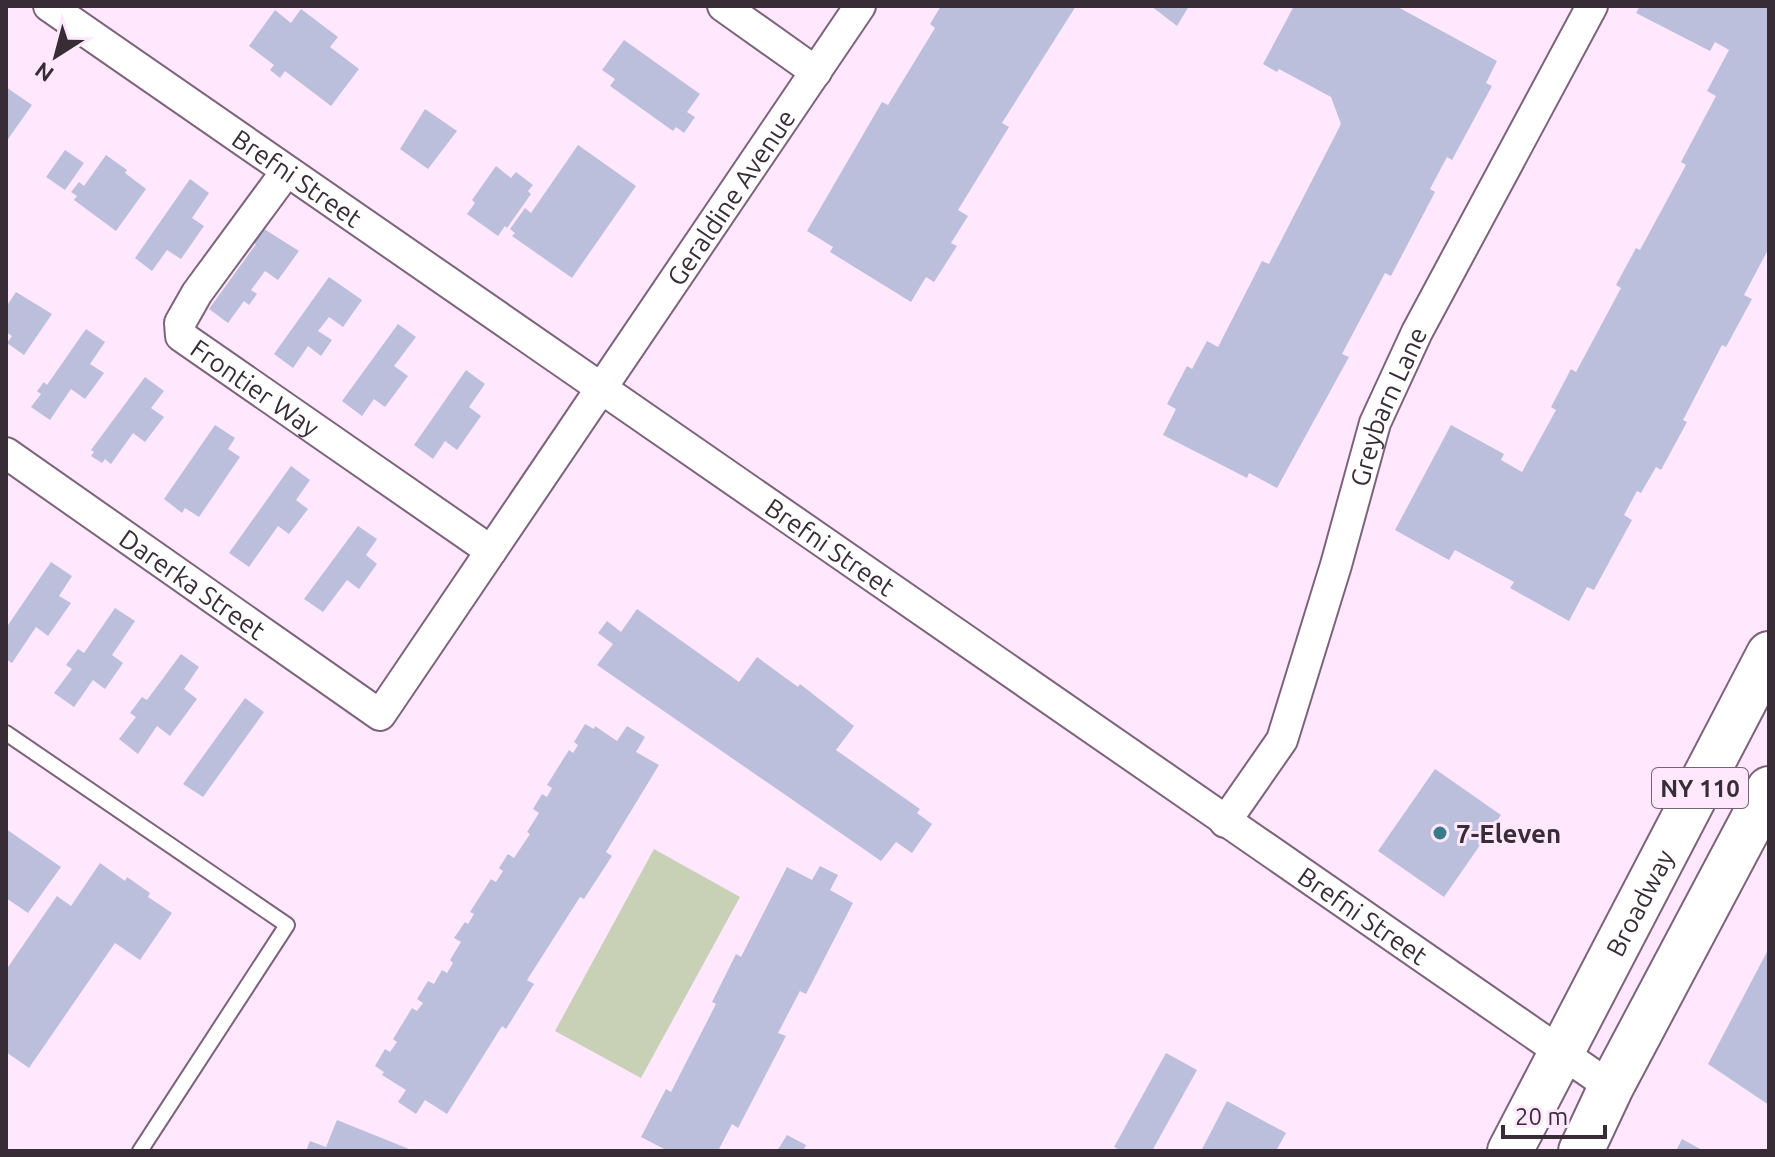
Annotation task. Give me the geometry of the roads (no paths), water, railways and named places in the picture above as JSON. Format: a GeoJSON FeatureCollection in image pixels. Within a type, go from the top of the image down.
{"type":"FeatureCollection","features":[{"type":"Feature","properties":{"kind":"main road","name":"Broadway"},"geometry":{"type":"LineString","coordinates":[[1510,1151],[1769,654]]}},
{"type":"Feature","properties":{"kind":"main road","name":"NY 110"},"geometry":{"type":"LineString","coordinates":[[1581,1151],[1611,1087],[1769,789]]}},
{"type":"Feature","properties":{"kind":"street","name":"Brefni Street"},"geometry":{"type":"LineString","coordinates":[[49,6],[1611,1087]]}},
{"type":"Feature","properties":{"kind":"street"},"geometry":{"type":"LineString","coordinates":[[723,6],[816,72]]}},
{"type":"Feature","properties":{"kind":"street","name":"Geraldine Avenue"},"geometry":{"type":"LineString","coordinates":[[601,389],[860,6]]}},
{"type":"Feature","properties":{"kind":"street","name":"Greybarn Lane"},"geometry":{"type":"LineString","coordinates":[[1225,822],[1282,740],[1336,565],[1375,423],[1417,332],[1580,10]]}},
{"type":"Feature","properties":{"kind":"street","name":"Frontier Way"},"geometry":{"type":"LineString","coordinates":[[286,172],[197,293],[180,323],[181,336],[491,551]]}},
{"type":"Feature","properties":{"kind":"street"},"geometry":{"type":"LineString","coordinates":[[491,551],[601,389]]}},
{"type":"Feature","properties":{"kind":"street","name":"Darerka Street"},"geometry":{"type":"LineString","coordinates":[[6,453],[380,715],[491,551]]}},
{"type":"Feature","properties":{"kind":"lane"},"geometry":{"type":"LineString","coordinates":[[6,733],[287,925],[140,1151]]}},
{"type":"Feature","properties":{"kind":"place","name":"7-Eleven"},"geometry":{"type":"Point","coordinates":[1440,833]}}]}
